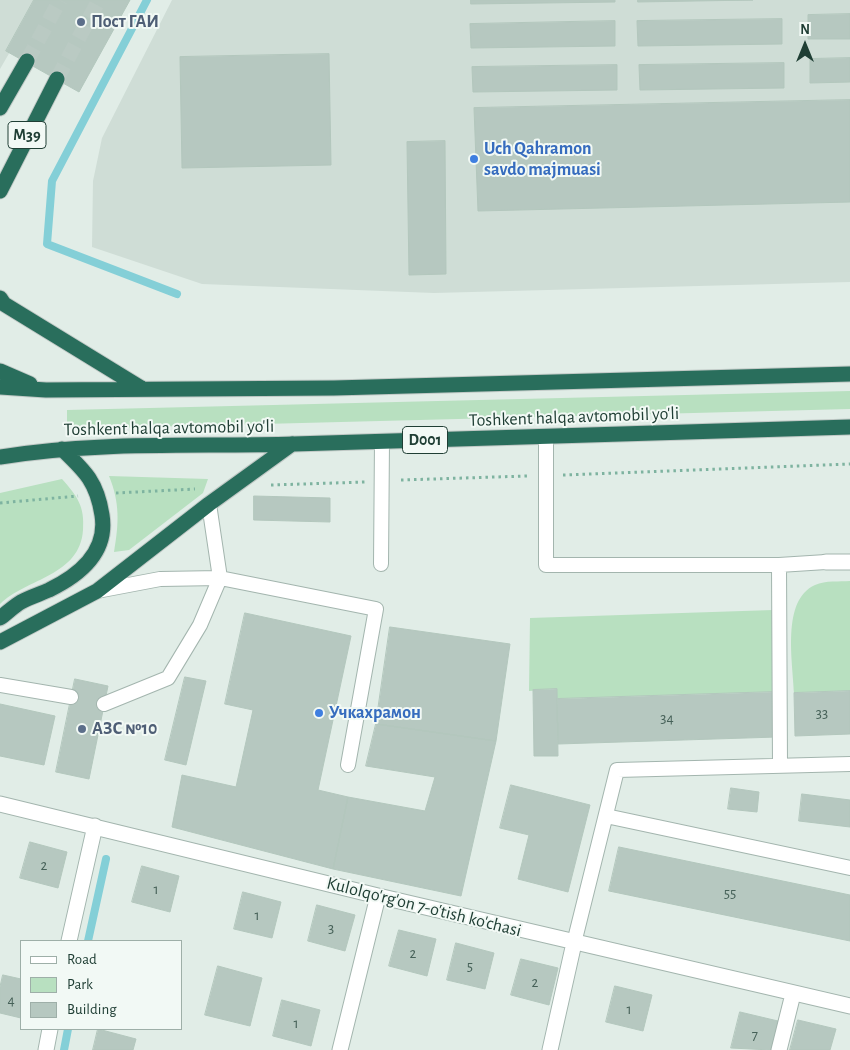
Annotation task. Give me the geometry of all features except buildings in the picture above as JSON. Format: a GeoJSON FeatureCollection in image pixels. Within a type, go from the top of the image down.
{"type":"FeatureCollection","features":[{"type":"Feature","properties":{"kind":"highway","name":"M39"},"geometry":{"type":"LineString","coordinates":[[0,108],[26,61]]}},
{"type":"Feature","properties":{"kind":"highway","name":"M39"},"geometry":{"type":"LineString","coordinates":[[0,191],[56,80]]}},
{"type":"Feature","properties":{"kind":"highway"},"geometry":{"type":"LineString","coordinates":[[0,298],[4,304],[48,333],[143,389]]}},
{"type":"Feature","properties":{"kind":"highway"},"geometry":{"type":"LineString","coordinates":[[0,371],[46,390]]}},
{"type":"Feature","properties":{"kind":"highway","name":"Toshkent halqa avtomobil yo'li"},"geometry":{"type":"LineString","coordinates":[[0,387],[46,390],[334,388],[850,374]]}},
{"type":"Feature","properties":{"kind":"highway","name":"Toshkent halqa avtomobil yo'li"},"geometry":{"type":"LineString","coordinates":[[0,458],[62,449],[850,427]]}},
{"type":"Feature","properties":{"kind":"highway"},"geometry":{"type":"LineString","coordinates":[[0,642],[97,591],[209,504],[292,444]]}},
{"type":"Feature","properties":{"kind":"highway"},"geometry":{"type":"LineString","coordinates":[[0,618],[21,602],[58,585],[86,564],[96,554],[103,539],[99,494],[88,473],[62,449]]}},
{"type":"Feature","properties":{"kind":"street"},"geometry":{"type":"LineString","coordinates":[[826,562],[850,562]]}},
{"type":"Feature","properties":{"kind":"street","name":"Kulolqo'rg'on 7-o'tish ko'chasi"},"geometry":{"type":"LineString","coordinates":[[0,804],[574,943],[850,1006]]}},
{"type":"Feature","properties":{"kind":"street"},"geometry":{"type":"LineString","coordinates":[[69,940],[95,826]]}},
{"type":"Feature","properties":{"kind":"street"},"geometry":{"type":"LineString","coordinates":[[340,1050],[378,896]]}},
{"type":"Feature","properties":{"kind":"street"},"geometry":{"type":"LineString","coordinates":[[550,1050],[574,943]]}},
{"type":"Feature","properties":{"kind":"street"},"geometry":{"type":"LineString","coordinates":[[779,1050],[794,994]]}},
{"type":"Feature","properties":{"kind":"street"},"geometry":{"type":"LineString","coordinates":[[46,1050],[50,1030]]}},
{"type":"Feature","properties":{"kind":"lane"},"geometry":{"type":"LineString","coordinates":[[546,436],[546,565],[826,562]]}},
{"type":"Feature","properties":{"kind":"lane"},"geometry":{"type":"LineString","coordinates":[[381,564],[382,441]]}},
{"type":"Feature","properties":{"kind":"lane"},"geometry":{"type":"LineString","coordinates":[[104,704],[168,678],[200,625],[220,578],[209,504]]}},
{"type":"Feature","properties":{"kind":"lane"},"geometry":{"type":"LineString","coordinates":[[779,564],[780,766]]}},
{"type":"Feature","properties":{"kind":"lane"},"geometry":{"type":"LineString","coordinates":[[97,591],[160,579],[220,578],[376,609],[348,765]]}},
{"type":"Feature","properties":{"kind":"lane"},"geometry":{"type":"LineString","coordinates":[[0,685],[71,697]]}},
{"type":"Feature","properties":{"kind":"lane"},"geometry":{"type":"LineString","coordinates":[[574,943],[617,770],[850,764]]}},
{"type":"Feature","properties":{"kind":"lane"},"geometry":{"type":"LineString","coordinates":[[606,816],[850,868]]}},
{"type":"Feature","properties":{"kind":"path"},"geometry":{"type":"LineString","coordinates":[[268,485],[850,464]]}},
{"type":"Feature","properties":{"kind":"path"},"geometry":{"type":"LineString","coordinates":[[0,503],[99,494],[232,487]]}},
{"type":"Feature","properties":{"kind":"shaded area"},"geometry":{"type":"Polygon","coordinates":[[[0,0],[40,0],[0,69],[0,0]]]}},
{"type":"Feature","properties":{"kind":"shaded area","name":"Uch Qahramon savdo majmuasi"},"geometry":{"type":"Polygon","coordinates":[[[172,0],[850,0],[850,282],[434,293],[202,284],[92,247],[93,181],[102,138],[172,0]]]}},
{"type":"Feature","properties":{"kind":"green space"},"geometry":{"type":"Polygon","coordinates":[[[850,391],[850,409],[67,429],[67,410],[850,391]]]}},
{"type":"Feature","properties":{"kind":"green space"},"geometry":{"type":"Polygon","coordinates":[[[109,476],[208,479],[203,493],[129,550],[114,552],[118,513],[113,486],[109,476]]]}},
{"type":"Feature","properties":{"kind":"green space"},"geometry":{"type":"Polygon","coordinates":[[[62,479],[76,496],[83,514],[83,530],[80,545],[73,557],[63,567],[11,595],[0,604],[0,493],[62,479]]]}},
{"type":"Feature","properties":{"kind":"green space"},"geometry":{"type":"Polygon","coordinates":[[[850,581],[850,691],[794,693],[791,633],[797,604],[804,593],[819,583],[850,581]]]}},
{"type":"Feature","properties":{"kind":"green space"},"geometry":{"type":"Polygon","coordinates":[[[773,610],[775,692],[557,699],[557,689],[529,691],[530,618],[773,610]]]}},
{"type":"Feature","properties":{"kind":"waterway"},"geometry":{"type":"LineString","coordinates":[[147,0],[52,181],[47,244],[177,294]]}},
{"type":"Feature","properties":{"kind":"waterway"},"geometry":{"type":"LineString","coordinates":[[88,940],[106,859]]}},
{"type":"Feature","properties":{"kind":"waterway"},"geometry":{"type":"LineString","coordinates":[[64,1050],[68,1030]]}},
{"type":"Feature","properties":{"kind":"tunnel"},"geometry":{"type":"LineString","coordinates":[[27,61],[60,0]]}},
{"type":"Feature","properties":{"kind":"tunnel"},"geometry":{"type":"LineString","coordinates":[[57,79],[99,0]]}},
{"type":"Feature","properties":{"kind":"place","name":"Пост ГАИ"},"geometry":{"type":"Point","coordinates":[81,22]}},
{"type":"Feature","properties":{"kind":"place","name":"Uch Qahramon savdo majmuasi"},"geometry":{"type":"Point","coordinates":[474,159]}},
{"type":"Feature","properties":{"kind":"place","name":"Учкахрамон"},"geometry":{"type":"Point","coordinates":[319,713]}},
{"type":"Feature","properties":{"kind":"place","name":"АЗС №10"},"geometry":{"type":"Point","coordinates":[82,729]}}]}
